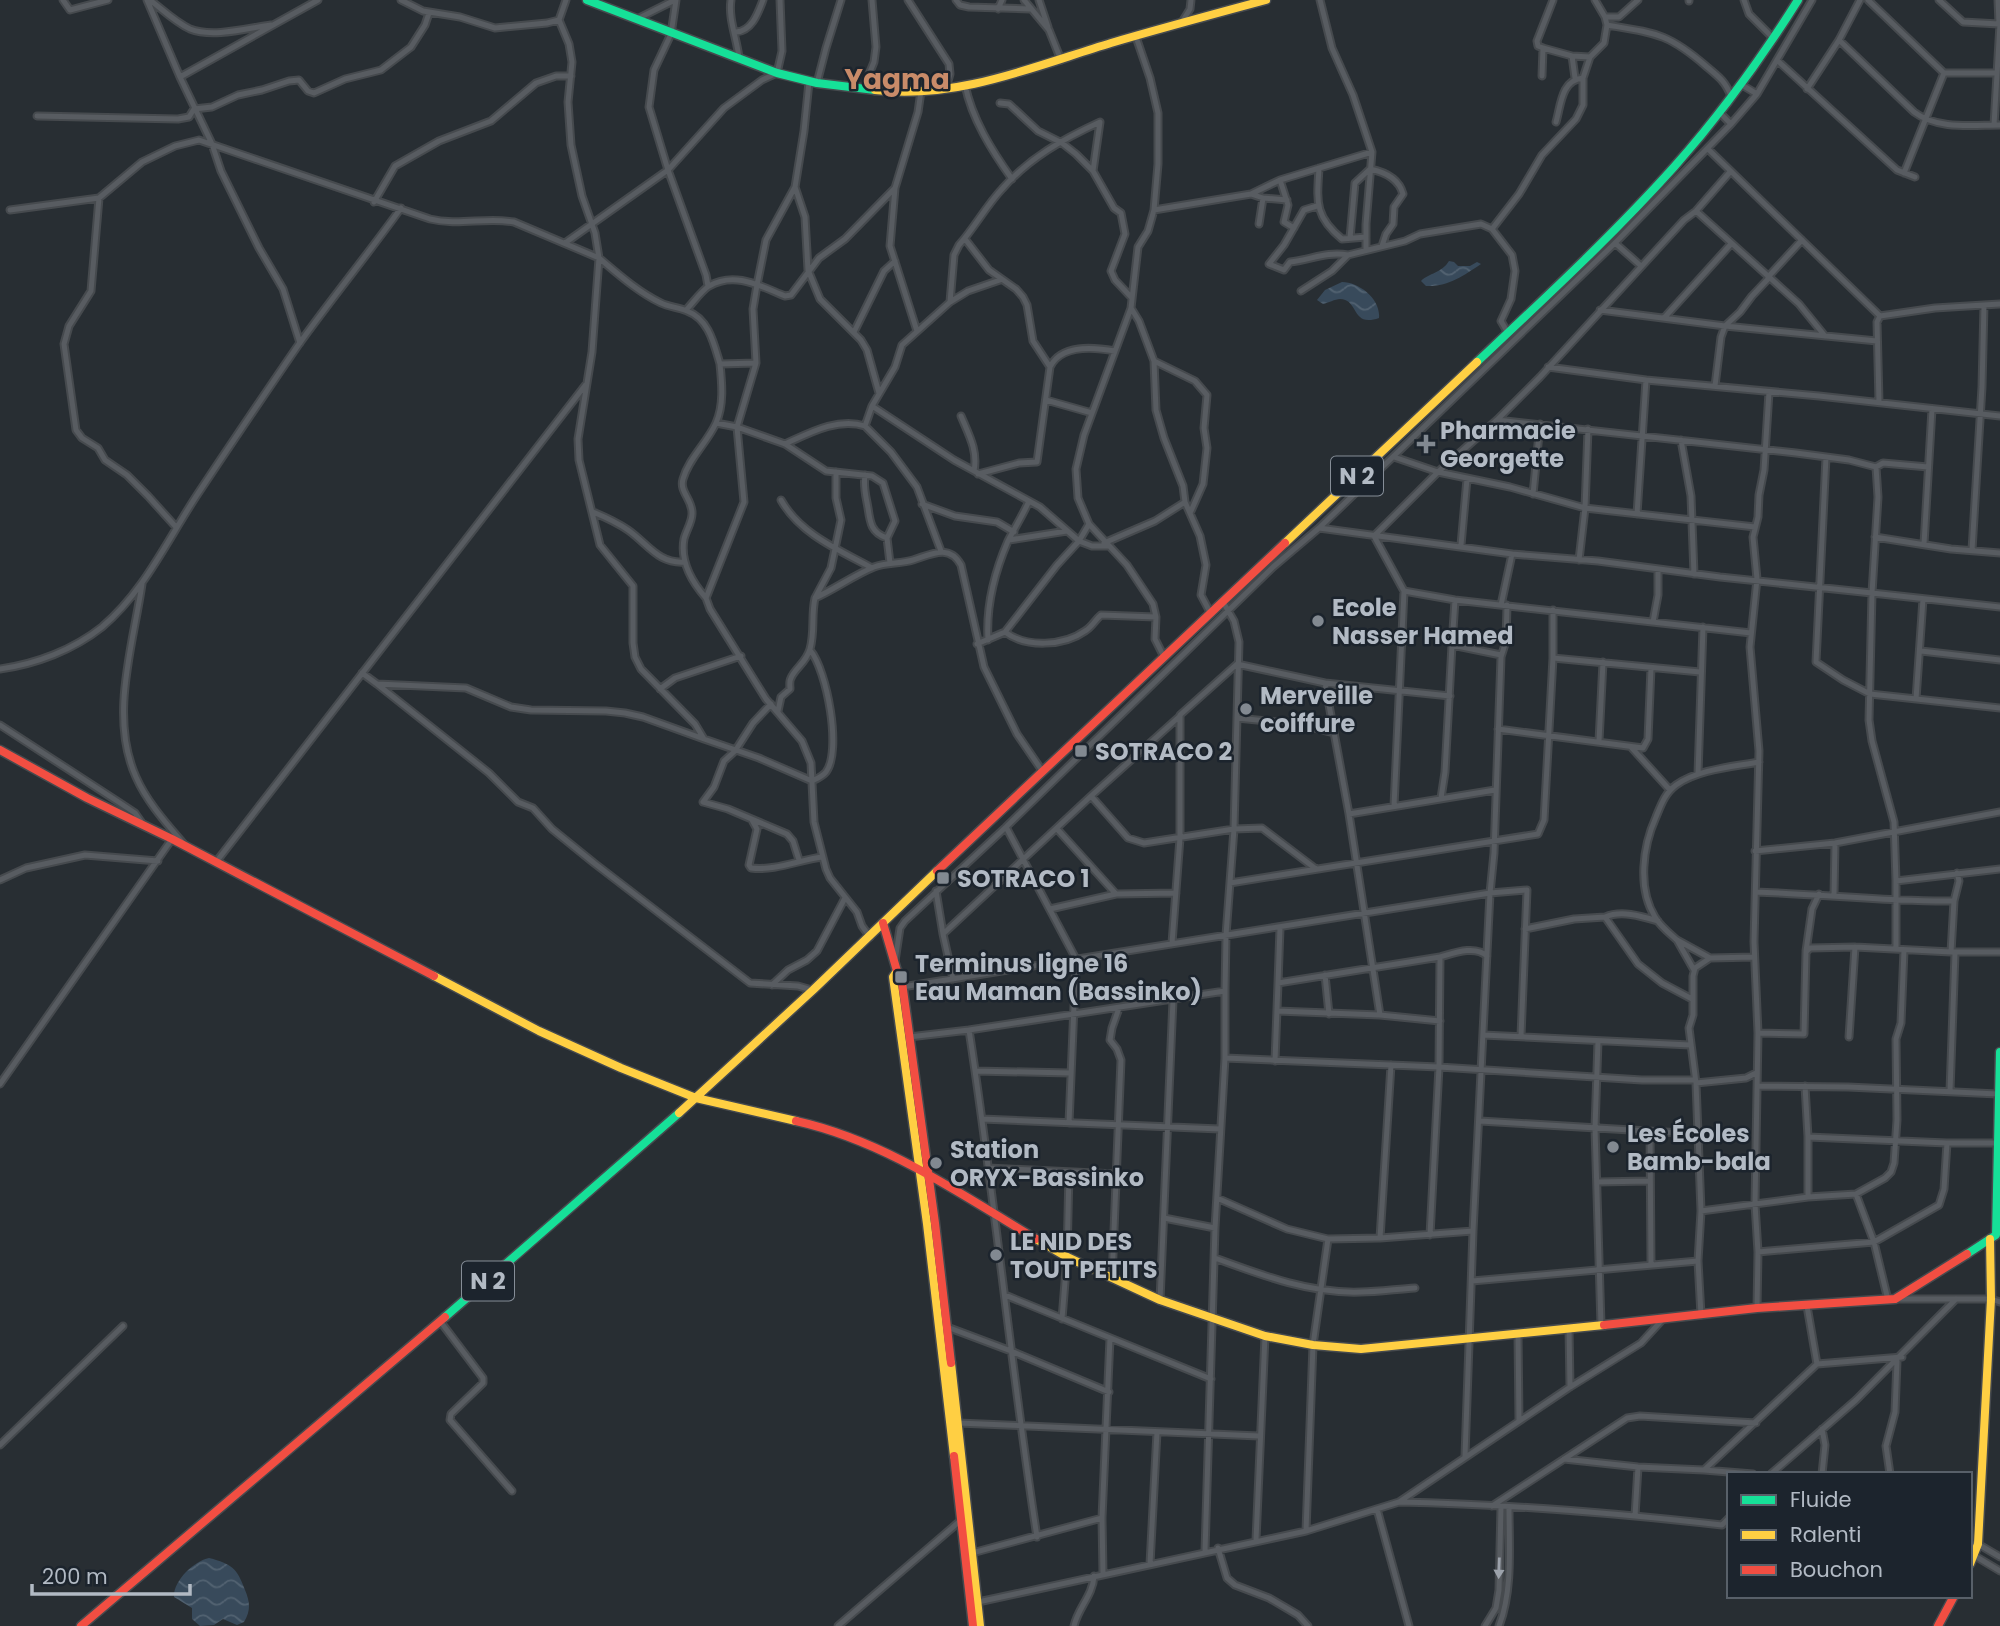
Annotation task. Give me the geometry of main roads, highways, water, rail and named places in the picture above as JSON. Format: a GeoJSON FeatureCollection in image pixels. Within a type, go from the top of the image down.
{"type":"FeatureCollection","features":[{"type":"Feature","properties":{"kind":"water"},"geometry":{"type":"Polygon","coordinates":[[[1449,261],[1458,266],[1470,266],[1477,262],[1481,264],[1441,285],[1426,286],[1421,281],[1443,268],[1449,261]]]}},
{"type":"Feature","properties":{"kind":"water"},"geometry":{"type":"Polygon","coordinates":[[[1342,282],[1355,285],[1368,293],[1376,304],[1379,318],[1364,319],[1346,300],[1338,299],[1323,304],[1317,300],[1325,290],[1342,282]]]}},
{"type":"Feature","properties":{"kind":"water"},"geometry":{"type":"Polygon","coordinates":[[[209,1558],[233,1568],[239,1577],[249,1602],[244,1622],[237,1625],[223,1619],[214,1625],[200,1626],[192,1619],[192,1608],[174,1597],[181,1578],[197,1563],[209,1558]]]}},
{"type":"Feature","properties":{"kind":"place","name":"Pharmacie Georgette"},"geometry":{"type":"Point","coordinates":[1426,444]}},
{"type":"Feature","properties":{"kind":"place","name":"Ecole Nasser Hamed"},"geometry":{"type":"Point","coordinates":[1318,621]}},
{"type":"Feature","properties":{"kind":"place","name":"Merveille coiffure"},"geometry":{"type":"Point","coordinates":[1246,709]}},
{"type":"Feature","properties":{"kind":"place","name":"SOTRACO 2"},"geometry":{"type":"Point","coordinates":[1081,751]}},
{"type":"Feature","properties":{"kind":"place","name":"SOTRACO 1"},"geometry":{"type":"Point","coordinates":[943,878]}},
{"type":"Feature","properties":{"kind":"place","name":"Terminus ligne 16 Eau Maman (Bassinko)"},"geometry":{"type":"Point","coordinates":[901,977]}},
{"type":"Feature","properties":{"kind":"place","name":"Les Écoles Bamb-bala"},"geometry":{"type":"Point","coordinates":[1613,1147]}},
{"type":"Feature","properties":{"kind":"place","name":"Station ORYX-Bassinko"},"geometry":{"type":"Point","coordinates":[936,1163]}},
{"type":"Feature","properties":{"kind":"place","name":"LE NID DES TOUT PETITS"},"geometry":{"type":"Point","coordinates":[996,1255]}},
{"type":"Feature","properties":{"kind":"district","name":"Yagma"},"geometry":{"type":"Point","coordinates":[897,79]}}]}
